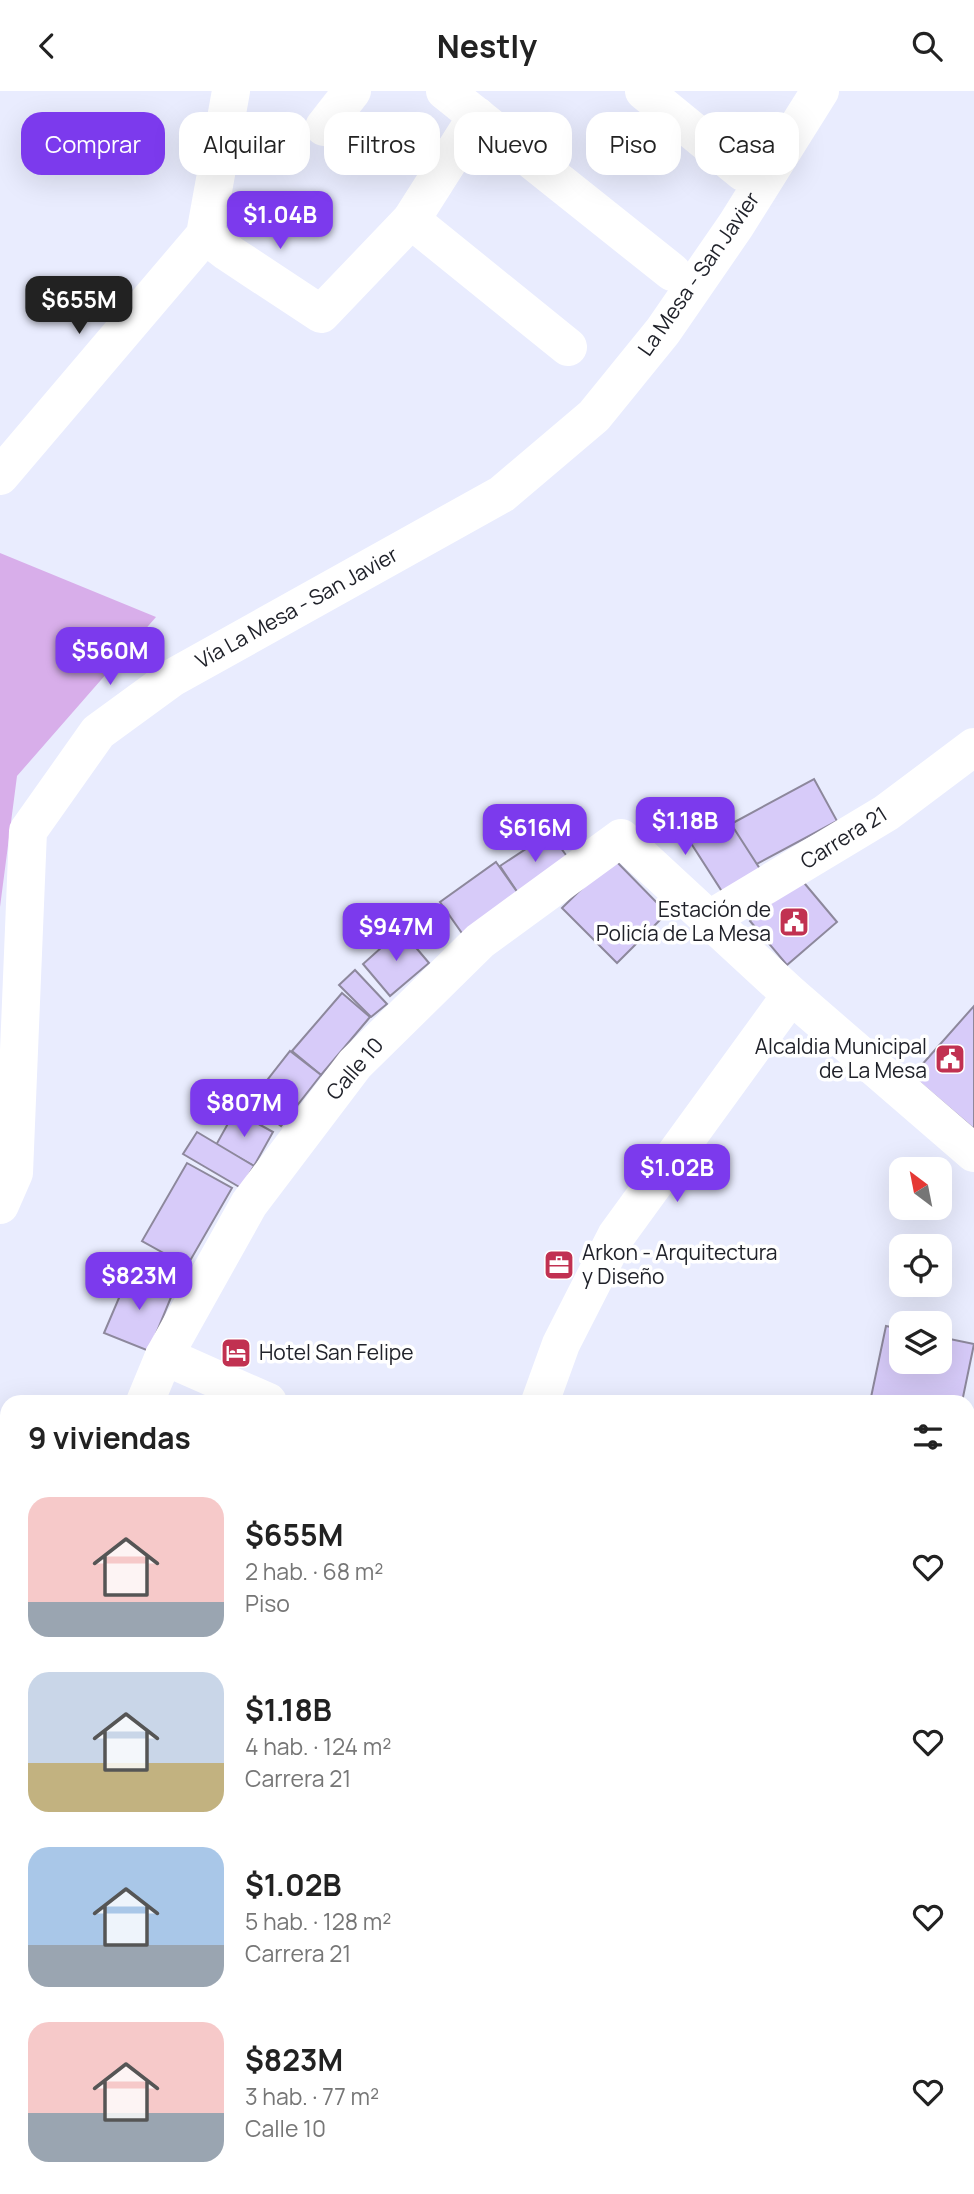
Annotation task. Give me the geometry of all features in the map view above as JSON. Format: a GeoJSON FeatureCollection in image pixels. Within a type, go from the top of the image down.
{"type":"FeatureCollection","features":[{"type":"Feature","properties":{"kind":"street"},"geometry":{"type":"LineString","coordinates":[[0,476],[205,235],[232,91]]}},
{"type":"Feature","properties":{"kind":"street"},"geometry":{"type":"LineString","coordinates":[[336,112],[352,91]]}},
{"type":"Feature","properties":{"kind":"street"},"geometry":{"type":"LineString","coordinates":[[445,91],[472,112]]}},
{"type":"Feature","properties":{"kind":"street"},"geometry":{"type":"LineString","coordinates":[[644,91],[695,133]]}},
{"type":"Feature","properties":{"kind":"street","name":"La Mesa - San Javier"},"geometry":{"type":"LineString","coordinates":[[594,416],[663,331],[736,225],[820,91]]}},
{"type":"Feature","properties":{"kind":"street"},"geometry":{"type":"LineString","coordinates":[[205,235],[321,314],[411,220],[454,152]]}},
{"type":"Feature","properties":{"kind":"street"},"geometry":{"type":"LineString","coordinates":[[551,175],[673,272]]}},
{"type":"Feature","properties":{"kind":"street"},"geometry":{"type":"LineString","coordinates":[[411,220],[568,347]]}},
{"type":"Feature","properties":{"kind":"street","name":"Vía La Mesa - San Javier"},"geometry":{"type":"LineString","coordinates":[[0,1205],[14,1173],[28,831],[98,732],[172,678],[502,494],[594,416]]}},
{"type":"Feature","properties":{"kind":"street","name":"Carrera 21"},"geometry":{"type":"LineString","coordinates":[[708,920],[886,813],[974,747]]}},
{"type":"Feature","properties":{"kind":"street","name":"Calle 10"},"geometry":{"type":"LineString","coordinates":[[148,1395],[164,1356],[249,1204],[355,1064],[480,941],[621,838],[708,920]]}},
{"type":"Feature","properties":{"kind":"street"},"geometry":{"type":"LineString","coordinates":[[708,920],[974,1153]]}},
{"type":"Feature","properties":{"kind":"street"},"geometry":{"type":"LineString","coordinates":[[542,1395],[561,1343],[616,1236],[791,995]]}},
{"type":"Feature","properties":{"kind":"street"},"geometry":{"type":"LineString","coordinates":[[164,1356],[252,1395]]}},
{"type":"Feature","properties":{"kind":"shaded area"},"geometry":{"type":"Polygon","coordinates":[[[0,553],[156,617],[17,776],[0,907],[0,553]]]}},
{"type":"Feature","properties":{"kind":"building"},"geometry":{"type":"Polygon","coordinates":[[[814,779],[837,821],[753,866],[731,824],[814,779]]]}},
{"type":"Feature","properties":{"kind":"building"},"geometry":{"type":"Polygon","coordinates":[[[724,813],[760,869],[723,893],[687,837],[724,813]]]}},
{"type":"Feature","properties":{"kind":"building"},"geometry":{"type":"Polygon","coordinates":[[[550,833],[571,862],[520,896],[500,866],[550,833]]]}},
{"type":"Feature","properties":{"kind":"building"},"geometry":{"type":"Polygon","coordinates":[[[613,858],[667,913],[617,963],[562,908],[613,858]]]}},
{"type":"Feature","properties":{"kind":"building"},"geometry":{"type":"Polygon","coordinates":[[[496,862],[520,896],[464,936],[440,902],[496,862]]]}},
{"type":"Feature","properties":{"kind":"building","name":"Estación de Policía de La Mesa"},"geometry":{"type":"Polygon","coordinates":[[[800,878],[837,922],[787,965],[750,921],[800,878]]]}},
{"type":"Feature","properties":{"kind":"building"},"geometry":{"type":"Polygon","coordinates":[[[401,930],[429,963],[390,996],[363,964],[401,930]]]}},
{"type":"Feature","properties":{"kind":"building"},"geometry":{"type":"Polygon","coordinates":[[[355,970],[387,1004],[371,1017],[339,985],[355,970]]]}},
{"type":"Feature","properties":{"kind":"building"},"geometry":{"type":"Polygon","coordinates":[[[342,993],[370,1017],[321,1075],[292,1051],[342,993]]]}},
{"type":"Feature","properties":{"kind":"building","name":"Alcaldia Municipal de La Mesa"},"geometry":{"type":"Polygon","coordinates":[[[974,1006],[974,1129],[912,1076],[974,1006]]]}},
{"type":"Feature","properties":{"kind":"building"},"geometry":{"type":"Polygon","coordinates":[[[290,1051],[321,1075],[281,1126],[250,1102],[290,1051]]]}},
{"type":"Feature","properties":{"kind":"building"},"geometry":{"type":"Polygon","coordinates":[[[235,1111],[273,1132],[254,1166],[216,1145],[235,1111]]]}},
{"type":"Feature","properties":{"kind":"building"},"geometry":{"type":"Polygon","coordinates":[[[197,1132],[254,1166],[241,1188],[183,1154],[197,1132]]]}},
{"type":"Feature","properties":{"kind":"building"},"geometry":{"type":"Polygon","coordinates":[[[187,1163],[232,1188],[187,1266],[142,1241],[187,1163]]]}},
{"type":"Feature","properties":{"kind":"building"},"geometry":{"type":"Polygon","coordinates":[[[130,1272],[174,1290],[149,1351],[104,1333],[130,1272]]]}},
{"type":"Feature","properties":{"kind":"building"},"geometry":{"type":"Polygon","coordinates":[[[886,1326],[889,1327],[889,1374],[952,1374],[952,1339],[974,1344],[963,1395],[871,1395],[886,1326]]]}},
{"type":"Feature","properties":{"kind":"place","name":"Estación de Policía de La Mesa"},"geometry":{"type":"Point","coordinates":[794,922]}},
{"type":"Feature","properties":{"kind":"place","name":"Alcaldia Municipal de La Mesa"},"geometry":{"type":"Point","coordinates":[950,1059]}},
{"type":"Feature","properties":{"kind":"place","name":"Arkon - Arquitectura y Diseño"},"geometry":{"type":"Point","coordinates":[559,1265]}},
{"type":"Feature","properties":{"kind":"place","name":"Hotel San Felipe"},"geometry":{"type":"Point","coordinates":[236,1353]}}]}
